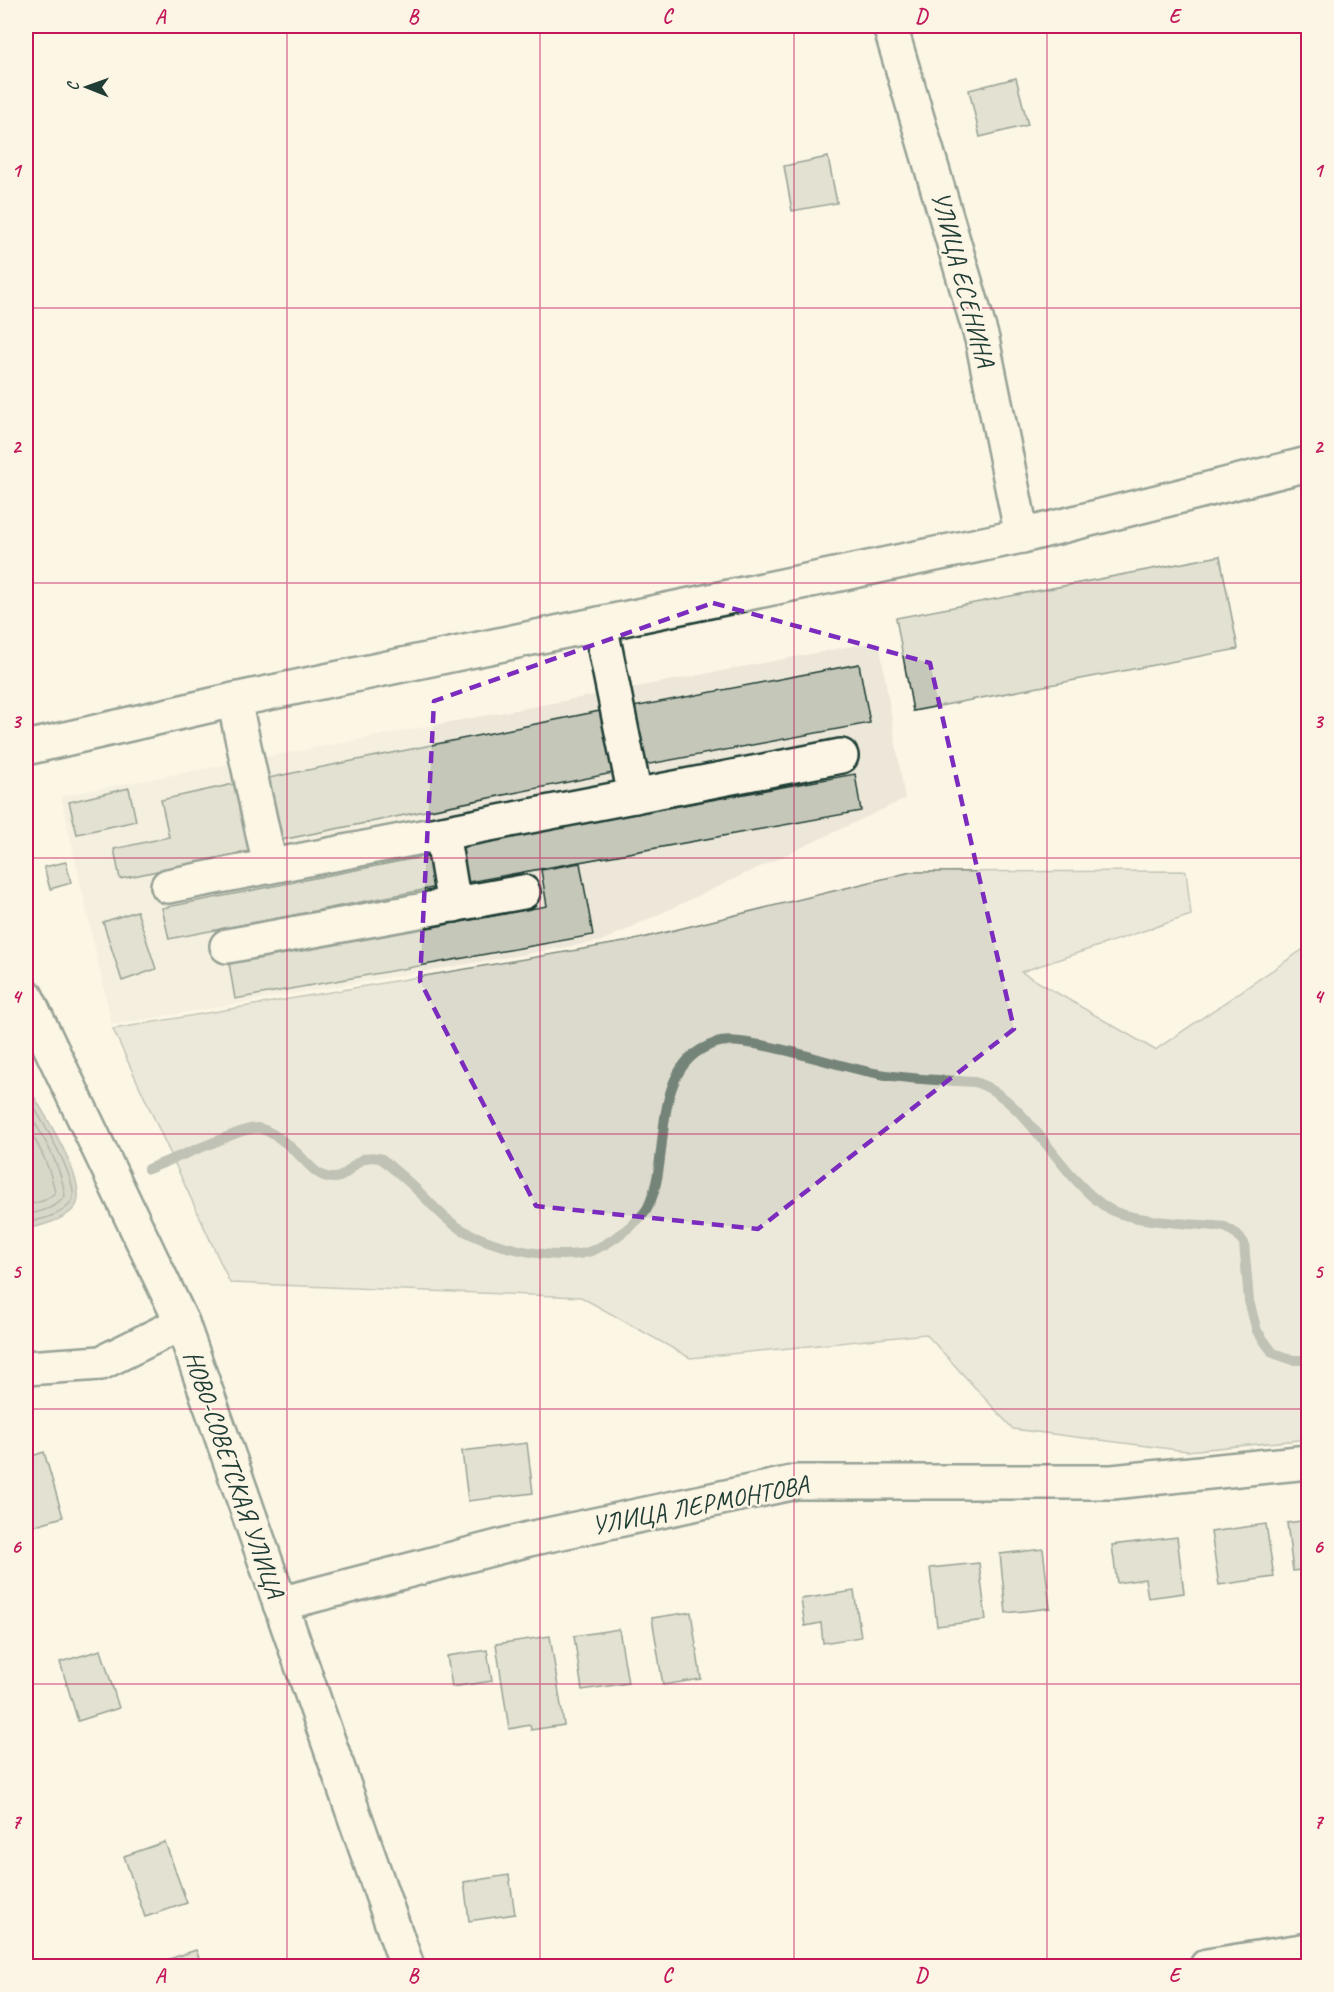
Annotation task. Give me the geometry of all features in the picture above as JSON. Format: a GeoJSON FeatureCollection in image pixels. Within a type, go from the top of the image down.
{"type":"FeatureCollection","features":[{"type":"Feature","properties":{"kind":"street","name":"УЛИЦА ЕСЕНИНА"},"geometry":{"type":"LineString","coordinates":[[890,26],[982,339],[1022,536]]}},
{"type":"Feature","properties":{"kind":"street"},"geometry":{"type":"LineString","coordinates":[[26,748],[234,700],[1022,536],[1308,464]]}},
{"type":"Feature","properties":{"kind":"street"},"geometry":{"type":"LineString","coordinates":[[600,624],[635,796]]}},
{"type":"Feature","properties":{"kind":"street"},"geometry":{"type":"LineString","coordinates":[[234,700],[270,866]]}},
{"type":"Feature","properties":{"kind":"street"},"geometry":{"type":"LineString","coordinates":[[168,886],[841,756]]}},
{"type":"Feature","properties":{"kind":"street"},"geometry":{"type":"LineString","coordinates":[[441,833],[454,905]]}},
{"type":"Feature","properties":{"kind":"street"},"geometry":{"type":"LineString","coordinates":[[227,946],[523,892]]}},
{"type":"Feature","properties":{"kind":"street","name":"НОВО-СОВЕТСКАЯ УЛИЦА"},"geometry":{"type":"LineString","coordinates":[[26,996],[182,1323],[407,1966]]}},
{"type":"Feature","properties":{"kind":"street"},"geometry":{"type":"LineString","coordinates":[[26,1368],[101,1363],[182,1323]]}},
{"type":"Feature","properties":{"kind":"street","name":"УЛИЦА ЛЕРМОНТОВА"},"geometry":{"type":"LineString","coordinates":[[280,1604],[529,1539],[796,1482],[1112,1482],[1308,1462]]}},
{"type":"Feature","properties":{"kind":"street"},"geometry":{"type":"LineString","coordinates":[[1207,1966],[1308,1950]]}},
{"type":"Feature","properties":{"kind":"highlighted area"},"geometry":{"type":"Polygon","coordinates":[[[713,603],[930,663],[1014,1029],[758,1229],[536,1206],[420,981],[434,701],[713,603]]]}},
{"type":"Feature","properties":{"kind":"shaded area"},"geometry":{"type":"Polygon","coordinates":[[[879,641],[905,799],[602,941],[112,1025],[61,796],[879,641]]]}},
{"type":"Feature","properties":{"kind":"shaded area"},"geometry":{"type":"Polygon","coordinates":[[[1186,871],[1191,915],[1021,972],[1155,1050],[1308,946],[1308,1439],[1187,1451],[1013,1429],[926,1334],[690,1358],[581,1297],[230,1283],[113,1029],[630,941],[911,872],[1186,871]]]}},
{"type":"Feature","properties":{"kind":"water"},"geometry":{"type":"Polygon","coordinates":[[[26,1086],[63,1148],[71,1166],[78,1197],[75,1207],[65,1216],[26,1229],[26,1086]]]}},
{"type":"Feature","properties":{"kind":"building"},"geometry":{"type":"Polygon","coordinates":[[[1016,78],[1028,125],[980,137],[969,90],[1016,78]]]}},
{"type":"Feature","properties":{"kind":"building"},"geometry":{"type":"Polygon","coordinates":[[[828,157],[837,203],[792,211],[784,166],[828,157]]]}},
{"type":"Feature","properties":{"kind":"building"},"geometry":{"type":"Polygon","coordinates":[[[1220,556],[1238,649],[913,711],[896,618],[1220,556]]]}},
{"type":"Feature","properties":{"kind":"building"},"geometry":{"type":"Polygon","coordinates":[[[859,664],[870,723],[639,766],[628,708],[859,664]]]}},
{"type":"Feature","properties":{"kind":"building"},"geometry":{"type":"Polygon","coordinates":[[[605,710],[618,772],[281,840],[268,778],[605,710]]]}},
{"type":"Feature","properties":{"kind":"building"},"geometry":{"type":"Polygon","coordinates":[[[855,774],[861,811],[463,883],[456,846],[855,774]]]}},
{"type":"Feature","properties":{"kind":"building"},"geometry":{"type":"Polygon","coordinates":[[[234,784],[249,851],[120,879],[114,849],[169,837],[161,800],[234,784]]]}},
{"type":"Feature","properties":{"kind":"building"},"geometry":{"type":"Polygon","coordinates":[[[129,788],[136,821],[77,834],[69,802],[129,788]]]}},
{"type":"Feature","properties":{"kind":"building"},"geometry":{"type":"Polygon","coordinates":[[[432,855],[438,887],[169,939],[162,908],[432,855]]]}},
{"type":"Feature","properties":{"kind":"building"},"geometry":{"type":"Polygon","coordinates":[[[66,862],[71,883],[50,889],[44,867],[66,862]]]}},
{"type":"Feature","properties":{"kind":"building"},"geometry":{"type":"Polygon","coordinates":[[[580,863],[593,935],[235,999],[229,963],[547,906],[541,870],[580,863]]]}},
{"type":"Feature","properties":{"kind":"building"},"geometry":{"type":"Polygon","coordinates":[[[137,911],[156,969],[122,981],[103,922],[137,911]]]}},
{"type":"Feature","properties":{"kind":"building"},"geometry":{"type":"Polygon","coordinates":[[[527,1443],[533,1493],[468,1501],[462,1451],[527,1443]]]}},
{"type":"Feature","properties":{"kind":"building"},"geometry":{"type":"Polygon","coordinates":[[[44,1452],[63,1517],[26,1528],[26,1458],[44,1452]]]}},
{"type":"Feature","properties":{"kind":"building"},"geometry":{"type":"Polygon","coordinates":[[[1308,1520],[1308,1569],[1293,1571],[1287,1523],[1308,1520]]]}},
{"type":"Feature","properties":{"kind":"building"},"geometry":{"type":"Polygon","coordinates":[[[1266,1524],[1274,1577],[1219,1585],[1211,1532],[1266,1524]]]}},
{"type":"Feature","properties":{"kind":"building"},"geometry":{"type":"Polygon","coordinates":[[[1177,1537],[1184,1593],[1148,1598],[1145,1579],[1117,1583],[1112,1545],[1177,1537]]]}},
{"type":"Feature","properties":{"kind":"building"},"geometry":{"type":"Polygon","coordinates":[[[1043,1549],[1050,1608],[1006,1613],[1000,1554],[1043,1549]]]}},
{"type":"Feature","properties":{"kind":"building"},"geometry":{"type":"Polygon","coordinates":[[[979,1563],[986,1620],[937,1626],[930,1568],[979,1563]]]}},
{"type":"Feature","properties":{"kind":"building"},"geometry":{"type":"Polygon","coordinates":[[[854,1591],[861,1637],[823,1643],[821,1623],[805,1626],[801,1599],[854,1591]]]}},
{"type":"Feature","properties":{"kind":"building"},"geometry":{"type":"Polygon","coordinates":[[[691,1612],[701,1679],[663,1685],[652,1618],[691,1612]]]}},
{"type":"Feature","properties":{"kind":"building"},"geometry":{"type":"Polygon","coordinates":[[[619,1629],[628,1683],[582,1690],[574,1636],[619,1629]]]}},
{"type":"Feature","properties":{"kind":"building"},"geometry":{"type":"Polygon","coordinates":[[[550,1636],[564,1725],[531,1730],[530,1725],[509,1729],[496,1644],[550,1636]]]}},
{"type":"Feature","properties":{"kind":"building"},"geometry":{"type":"Polygon","coordinates":[[[101,1650],[119,1708],[78,1721],[60,1662],[101,1650]]]}},
{"type":"Feature","properties":{"kind":"building"},"geometry":{"type":"Polygon","coordinates":[[[487,1650],[492,1681],[452,1687],[447,1656],[487,1650]]]}},
{"type":"Feature","properties":{"kind":"building"},"geometry":{"type":"Polygon","coordinates":[[[165,1842],[187,1903],[145,1917],[124,1856],[165,1842]]]}},
{"type":"Feature","properties":{"kind":"building"},"geometry":{"type":"Polygon","coordinates":[[[509,1875],[515,1914],[469,1921],[464,1882],[509,1875]]]}},
{"type":"Feature","properties":{"kind":"building"},"geometry":{"type":"Polygon","coordinates":[[[196,1950],[202,1966],[149,1966],[196,1950]]]}},
{"type":"Feature","properties":{"kind":"waterway"},"geometry":{"type":"LineString","coordinates":[[148,1169],[240,1132],[257,1128],[278,1137],[313,1169],[327,1177],[339,1177],[366,1158],[382,1159],[456,1226],[483,1239],[532,1252],[565,1255],[585,1253],[618,1236],[637,1221],[648,1207],[655,1186],[671,1091],[680,1070],[694,1054],[716,1043],[732,1041],[761,1045],[880,1074],[916,1079],[975,1082],[995,1092],[1029,1123],[1076,1181],[1111,1210],[1150,1220],[1225,1227],[1237,1234],[1244,1243],[1249,1301],[1257,1331],[1273,1353],[1293,1360],[1308,1360]]}}]}
